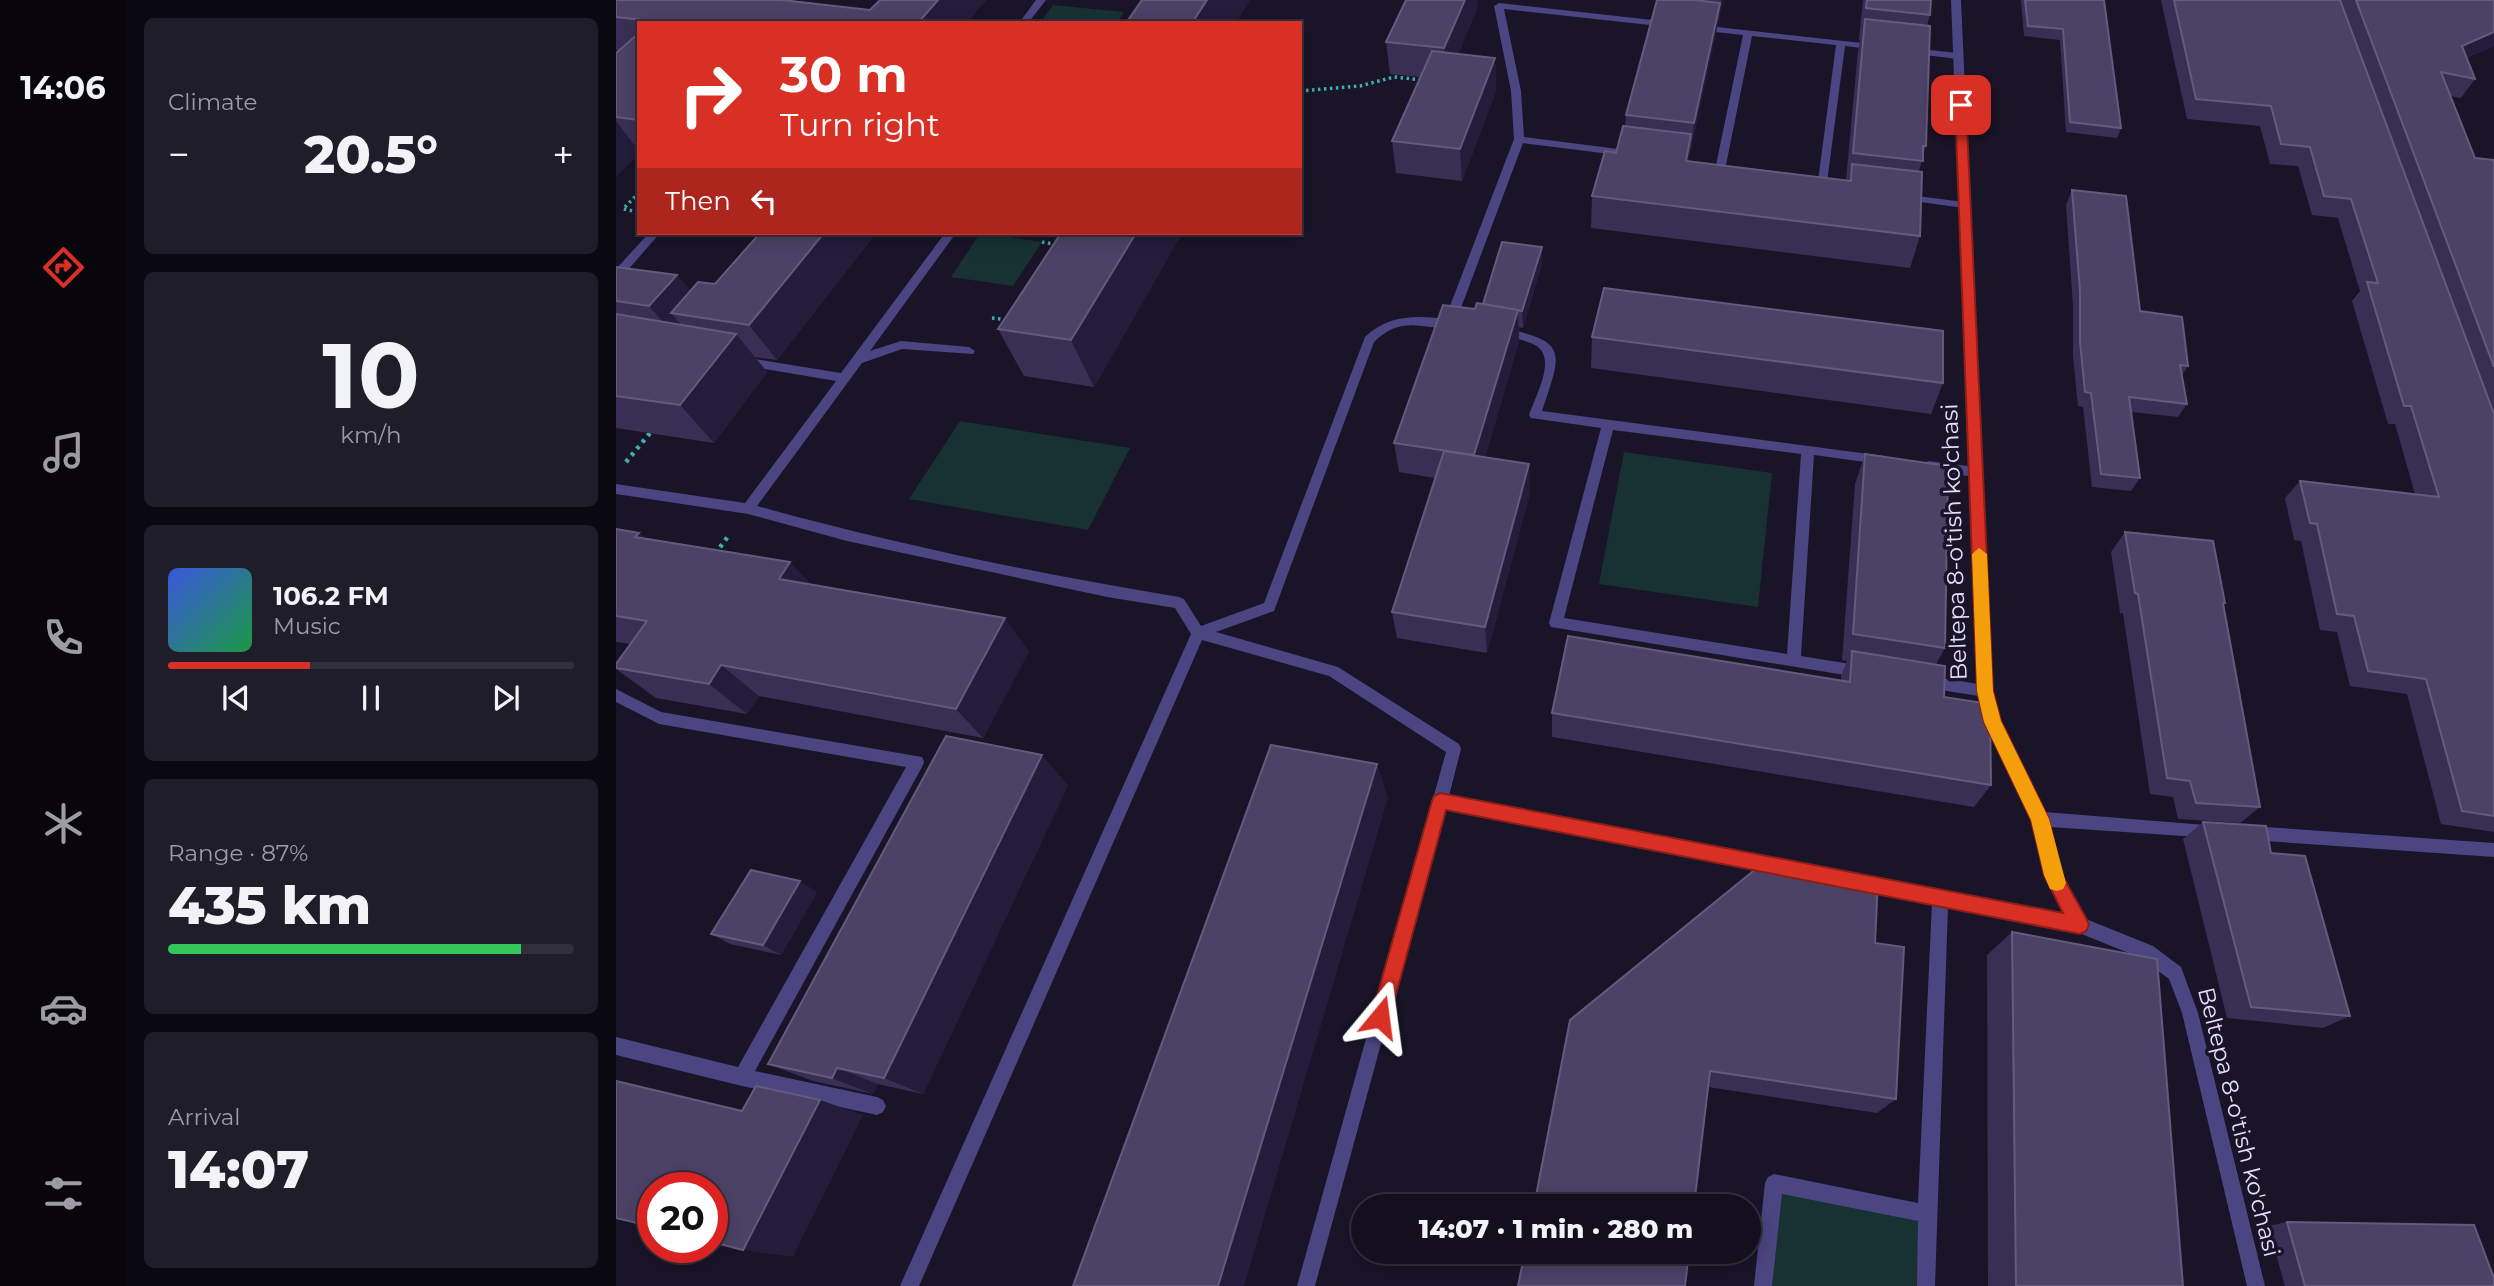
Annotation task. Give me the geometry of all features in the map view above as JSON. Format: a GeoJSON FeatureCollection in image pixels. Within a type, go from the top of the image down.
{"type":"FeatureCollection","features":[{"type":"Feature","properties":{"kind":"street"},"geometry":{"type":"LineString","coordinates":[[1025,21],[1041,0]]}},
{"type":"Feature","properties":{"kind":"street","name":"Beltepa 8-o'tish ko'chasi"},"geometry":{"type":"LineString","coordinates":[[1956,0],[1985,691],[1992,722],[2040,819],[2053,875],[2080,925],[2147,952],[2175,973],[2190,1013],[2256,1286]]}},
{"type":"Feature","properties":{"kind":"street"},"geometry":{"type":"LineString","coordinates":[[1449,324],[1519,139],[1516,91],[1499,3],[1958,56]]}},
{"type":"Feature","properties":{"kind":"street"},"geometry":{"type":"LineString","coordinates":[[1721,166],[1748,33]]}},
{"type":"Feature","properties":{"kind":"street"},"geometry":{"type":"LineString","coordinates":[[1822,188],[1840,43]]}},
{"type":"Feature","properties":{"kind":"street"},"geometry":{"type":"LineString","coordinates":[[1519,139],[1640,155]]}},
{"type":"Feature","properties":{"kind":"street"},"geometry":{"type":"LineString","coordinates":[[1707,164],[1733,168]]}},
{"type":"Feature","properties":{"kind":"street"},"geometry":{"type":"LineString","coordinates":[[1809,185],[1835,189]]}},
{"type":"Feature","properties":{"kind":"street"},"geometry":{"type":"LineString","coordinates":[[1887,195],[1965,205]]}},
{"type":"Feature","properties":{"kind":"street"},"geometry":{"type":"LineString","coordinates":[[616,276],[653,235]]}},
{"type":"Feature","properties":{"kind":"street"},"geometry":{"type":"LineString","coordinates":[[748,509],[950,235]]}},
{"type":"Feature","properties":{"kind":"street"},"geometry":{"type":"LineString","coordinates":[[909,1286],[1198,632],[1269,607],[1369,340],[1388,324],[1449,324],[1533,337],[1543,341],[1550,349],[1552,360],[1535,415],[1976,472]]}},
{"type":"Feature","properties":{"kind":"street"},"geometry":{"type":"LineString","coordinates":[[858,360],[901,345],[969,351]]}},
{"type":"Feature","properties":{"kind":"street"},"geometry":{"type":"LineString","coordinates":[[726,358],[845,377]]}},
{"type":"Feature","properties":{"kind":"street"},"geometry":{"type":"LineString","coordinates":[[1608,424],[1556,623],[1876,674]]}},
{"type":"Feature","properties":{"kind":"street"},"geometry":{"type":"LineString","coordinates":[[1794,661],[1808,450]]}},
{"type":"Feature","properties":{"kind":"street"},"geometry":{"type":"LineString","coordinates":[[616,489],[748,509],[847,536],[1107,591],[1180,603],[1198,632],[1333,671],[1454,749],[1306,1286]]}},
{"type":"Feature","properties":{"kind":"street"},"geometry":{"type":"LineString","coordinates":[[1917,680],[1985,691]]}},
{"type":"Feature","properties":{"kind":"street"},"geometry":{"type":"LineString","coordinates":[[616,695],[659,718],[917,762],[742,1077]]}},
{"type":"Feature","properties":{"kind":"street"},"geometry":{"type":"LineString","coordinates":[[1440,801],[1790,868]]}},
{"type":"Feature","properties":{"kind":"street"},"geometry":{"type":"LineString","coordinates":[[2040,819],[2494,850]]}},
{"type":"Feature","properties":{"kind":"street"},"geometry":{"type":"LineString","coordinates":[[1844,878],[2080,925]]}},
{"type":"Feature","properties":{"kind":"street"},"geometry":{"type":"LineString","coordinates":[[1926,1286],[1940,897]]}},
{"type":"Feature","properties":{"kind":"street"},"geometry":{"type":"LineString","coordinates":[[616,1046],[877,1106]]}},
{"type":"Feature","properties":{"kind":"street"},"geometry":{"type":"LineString","coordinates":[[1763,1286],[1774,1183],[1927,1214]]}},
{"type":"Feature","properties":{"kind":"path"},"geometry":{"type":"LineString","coordinates":[[1302,91],[1360,86],[1394,77],[1434,81]]}},
{"type":"Feature","properties":{"kind":"path"},"geometry":{"type":"LineString","coordinates":[[637,195],[623,209],[637,212]]}},
{"type":"Feature","properties":{"kind":"path"},"geometry":{"type":"LineString","coordinates":[[1042,242],[1066,246]]}},
{"type":"Feature","properties":{"kind":"path"},"geometry":{"type":"LineString","coordinates":[[992,318],[1017,321]]}},
{"type":"Feature","properties":{"kind":"path"},"geometry":{"type":"LineString","coordinates":[[624,464],[650,433]]}},
{"type":"Feature","properties":{"kind":"path"},"geometry":{"type":"LineString","coordinates":[[707,565],[748,509]]}},
{"type":"Feature","properties":{"kind":"green space"},"geometry":{"type":"Polygon","coordinates":[[[1053,5],[1124,12],[1118,21],[1041,21],[1053,5]]]}},
{"type":"Feature","properties":{"kind":"green space"},"geometry":{"type":"Polygon","coordinates":[[[979,235],[1042,242],[1013,286],[951,277],[979,235]]]}},
{"type":"Feature","properties":{"kind":"green space"},"geometry":{"type":"Polygon","coordinates":[[[960,421],[1130,448],[1088,530],[909,499],[960,421]]]}},
{"type":"Feature","properties":{"kind":"green space"},"geometry":{"type":"Polygon","coordinates":[[[1624,452],[1772,473],[1758,607],[1599,584],[1624,452]]]}},
{"type":"Feature","properties":{"kind":"green space"},"geometry":{"type":"Polygon","coordinates":[[[1774,1183],[1927,1214],[1926,1286],[1763,1286],[1774,1183]]]}},
{"type":"Feature","properties":{"kind":"building"},"geometry":{"type":"Polygon","coordinates":[[[616,0],[782,0],[870,10],[880,0],[938,0],[920,21],[652,21],[616,17],[616,0]]]}},
{"type":"Feature","properties":{"kind":"building"},"geometry":{"type":"Polygon","coordinates":[[[1142,0],[1207,0],[1193,21],[1127,21],[1142,0]]]}},
{"type":"Feature","properties":{"kind":"building"},"geometry":{"type":"Polygon","coordinates":[[[1406,0],[1465,0],[1444,48],[1386,42],[1406,0]]]}},
{"type":"Feature","properties":{"kind":"building"},"geometry":{"type":"Polygon","coordinates":[[[1657,0],[1720,3],[1694,123],[1626,115],[1657,0]]]}},
{"type":"Feature","properties":{"kind":"building"},"geometry":{"type":"Polygon","coordinates":[[[1867,0],[1931,0],[1930,15],[1866,8],[1867,0]]]}},
{"type":"Feature","properties":{"kind":"building"},"geometry":{"type":"Polygon","coordinates":[[[2025,0],[2104,0],[2121,128],[2070,122],[2063,29],[2028,26],[2025,0]]]}},
{"type":"Feature","properties":{"kind":"building"},"geometry":{"type":"Polygon","coordinates":[[[2174,0],[2340,0],[2494,414],[2494,816],[2462,811],[2426,679],[2368,671],[2354,616],[2337,614],[2317,524],[2310,523],[2300,481],[2439,497],[2411,406],[2404,406],[2367,282],[2378,283],[2351,199],[2324,196],[2310,147],[2281,144],[2271,106],[2196,99],[2174,0]]]}},
{"type":"Feature","properties":{"kind":"building"},"geometry":{"type":"Polygon","coordinates":[[[2356,0],[2494,0],[2494,32],[2462,46],[2475,79],[2441,72],[2475,158],[2494,160],[2494,367],[2356,0]]]}},
{"type":"Feature","properties":{"kind":"building"},"geometry":{"type":"Polygon","coordinates":[[[1865,19],[1930,26],[1926,146],[1923,146],[1923,161],[1853,153],[1865,19]]]}},
{"type":"Feature","properties":{"kind":"building"},"geometry":{"type":"Polygon","coordinates":[[[637,35],[637,120],[616,117],[616,53],[637,35]]]}},
{"type":"Feature","properties":{"kind":"building"},"geometry":{"type":"Polygon","coordinates":[[[1432,51],[1495,58],[1460,149],[1392,141],[1432,51]]]}},
{"type":"Feature","properties":{"kind":"building"},"geometry":{"type":"Polygon","coordinates":[[[1623,126],[1691,134],[1686,161],[1851,181],[1852,164],[1922,172],[1920,236],[1592,196],[1605,151],[1616,153],[1623,126]]]}},
{"type":"Feature","properties":{"kind":"building"},"geometry":{"type":"Polygon","coordinates":[[[2072,190],[2126,196],[2140,311],[2182,317],[2188,366],[2180,365],[2187,404],[2129,397],[2140,478],[2101,474],[2091,393],[2085,392],[2072,190]]]}},
{"type":"Feature","properties":{"kind":"building"},"geometry":{"type":"Polygon","coordinates":[[[758,235],[822,235],[749,325],[671,313],[698,282],[715,284],[758,235]]]}},
{"type":"Feature","properties":{"kind":"building"},"geometry":{"type":"Polygon","coordinates":[[[1060,235],[1135,235],[1071,340],[998,329],[1060,235]]]}},
{"type":"Feature","properties":{"kind":"building"},"geometry":{"type":"Polygon","coordinates":[[[1502,242],[1542,247],[1522,311],[1483,304],[1502,242]]]}},
{"type":"Feature","properties":{"kind":"building"},"geometry":{"type":"Polygon","coordinates":[[[616,267],[677,275],[649,306],[616,301],[616,267]]]}},
{"type":"Feature","properties":{"kind":"building"},"geometry":{"type":"Polygon","coordinates":[[[1604,288],[1943,331],[1943,383],[1592,337],[1604,288]]]}},
{"type":"Feature","properties":{"kind":"building"},"geometry":{"type":"Polygon","coordinates":[[[1477,303],[1518,310],[1474,455],[1394,443],[1443,305],[1475,309],[1477,303]]]}},
{"type":"Feature","properties":{"kind":"building"},"geometry":{"type":"Polygon","coordinates":[[[616,314],[736,334],[680,405],[616,396],[616,314]]]}},
{"type":"Feature","properties":{"kind":"building"},"geometry":{"type":"Polygon","coordinates":[[[1444,451],[1529,464],[1485,627],[1392,612],[1444,451]]]}},
{"type":"Feature","properties":{"kind":"building"},"geometry":{"type":"Polygon","coordinates":[[[1865,454],[1948,466],[1945,648],[1853,634],[1865,454]]]}},
{"type":"Feature","properties":{"kind":"building"},"geometry":{"type":"Polygon","coordinates":[[[616,529],[639,533],[635,537],[790,562],[779,579],[1005,618],[956,709],[721,665],[709,684],[616,668],[616,664],[647,621],[616,616],[616,529]]]}},
{"type":"Feature","properties":{"kind":"building"},"geometry":{"type":"Polygon","coordinates":[[[2125,532],[2213,541],[2260,807],[2196,803],[2190,781],[2167,778],[2138,594],[2135,593],[2125,532]]]}},
{"type":"Feature","properties":{"kind":"building"},"geometry":{"type":"Polygon","coordinates":[[[1568,636],[1850,682],[1852,651],[1945,666],[1944,697],[1990,704],[1991,785],[1552,713],[1568,636]]]}},
{"type":"Feature","properties":{"kind":"building"},"geometry":{"type":"Polygon","coordinates":[[[946,736],[1042,755],[884,1078],[837,1068],[832,1078],[768,1064],[946,736]]]}},
{"type":"Feature","properties":{"kind":"building"},"geometry":{"type":"Polygon","coordinates":[[[1271,745],[1377,764],[1218,1286],[1073,1286],[1271,745]]]}},
{"type":"Feature","properties":{"kind":"building"},"geometry":{"type":"Polygon","coordinates":[[[2203,822],[2266,826],[2271,853],[2305,856],[2350,1016],[2251,1007],[2203,822]]]}},
{"type":"Feature","properties":{"kind":"building"},"geometry":{"type":"Polygon","coordinates":[[[1768,859],[1878,879],[1875,943],[1904,947],[1896,1099],[1710,1071],[1695,1194],[1536,1194],[1570,1020],[1768,859]]]}},
{"type":"Feature","properties":{"kind":"building"},"geometry":{"type":"Polygon","coordinates":[[[751,870],[800,881],[763,945],[711,934],[751,870]]]}},
{"type":"Feature","properties":{"kind":"building"},"geometry":{"type":"Polygon","coordinates":[[[2012,932],[2157,959],[2183,1286],[2016,1286],[2012,932]]]}},
{"type":"Feature","properties":{"kind":"building"},"geometry":{"type":"Polygon","coordinates":[[[616,1081],[742,1111],[756,1086],[820,1100],[743,1250],[728,1246],[728,1172],[637,1172],[637,1223],[616,1218],[616,1081]]]}},
{"type":"Feature","properties":{"kind":"building"},"geometry":{"type":"Polygon","coordinates":[[[2287,1222],[2474,1225],[2494,1278],[2494,1286],[2305,1286],[2287,1222]]]}},
{"type":"Feature","properties":{"kind":"building"},"geometry":{"type":"Polygon","coordinates":[[[1522,1264],[1688,1264],[1685,1286],[1518,1286],[1522,1264]]]}},
{"type":"Feature","properties":{"kind":"slow traffic"},"geometry":{"type":"LineString","coordinates":[[1979,554],[1985,691],[1992,722],[2040,819],[2057,883]]}},
{"type":"Feature","properties":{"kind":"route"},"geometry":{"type":"LineString","coordinates":[[1380,1017],[1440,801],[2080,925],[2053,875],[2040,819],[1992,722],[1985,691],[1961,105]]}}]}
